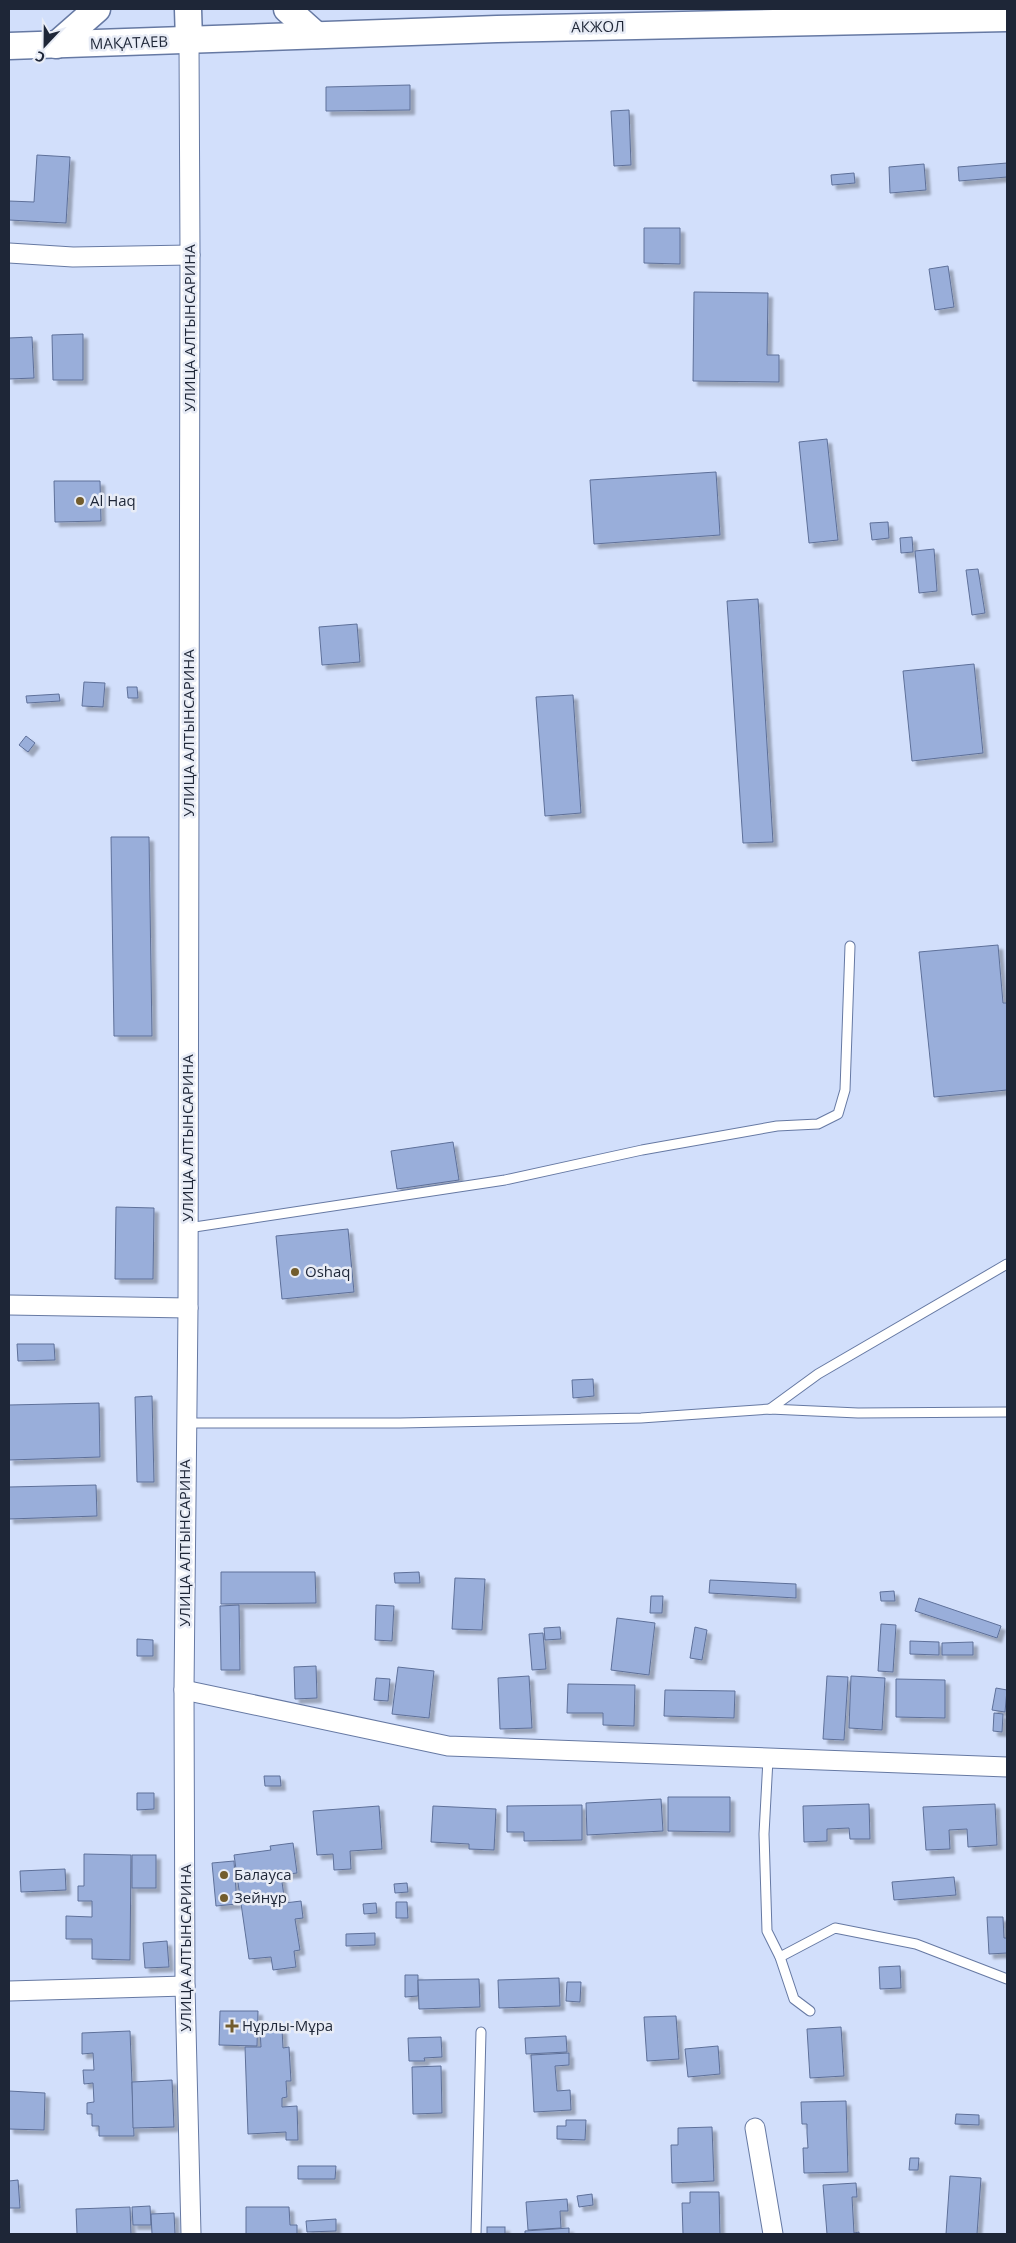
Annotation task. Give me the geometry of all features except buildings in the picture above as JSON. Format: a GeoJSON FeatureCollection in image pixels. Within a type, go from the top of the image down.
{"type":"FeatureCollection","features":[{"type":"Feature","properties":{"kind":"main road"},"geometry":{"type":"LineString","coordinates":[[56,45],[97,9]]}},
{"type":"Feature","properties":{"kind":"main road"},"geometry":{"type":"LineString","coordinates":[[188,9],[188,41]]}},
{"type":"Feature","properties":{"kind":"main road"},"geometry":{"type":"LineString","coordinates":[[287,9],[316,35]]}},
{"type":"Feature","properties":{"kind":"main road","name":"АКЖОЛ"},"geometry":{"type":"LineString","coordinates":[[188,41],[316,35],[837,20],[1007,18]]}},
{"type":"Feature","properties":{"kind":"main road","name":"МАҚАТАЕВ"},"geometry":{"type":"LineString","coordinates":[[9,46],[188,41]]}},
{"type":"Feature","properties":{"kind":"street","name":"УЛИЦА АЛТЫНСАРИНА"},"geometry":{"type":"LineString","coordinates":[[188,41],[190,255],[188,1308],[184,1690],[185,1986],[190,2234]]}},
{"type":"Feature","properties":{"kind":"street"},"geometry":{"type":"LineString","coordinates":[[9,253],[73,257],[190,255]]}},
{"type":"Feature","properties":{"kind":"street"},"geometry":{"type":"LineString","coordinates":[[9,1305],[188,1308]]}},
{"type":"Feature","properties":{"kind":"street"},"geometry":{"type":"LineString","coordinates":[[184,1690],[448,1746],[1007,1766]]}},
{"type":"Feature","properties":{"kind":"street"},"geometry":{"type":"LineString","coordinates":[[9,1991],[185,1986]]}},
{"type":"Feature","properties":{"kind":"street"},"geometry":{"type":"LineString","coordinates":[[755,2128],[773,2234]]}},
{"type":"Feature","properties":{"kind":"lane"},"geometry":{"type":"LineString","coordinates":[[188,1228],[505,1180],[652,1148],[777,1126],[818,1124],[838,1114],[845,1090],[850,946]]}},
{"type":"Feature","properties":{"kind":"lane"},"geometry":{"type":"LineString","coordinates":[[770,1409],[818,1374],[1007,1264]]}},
{"type":"Feature","properties":{"kind":"lane"},"geometry":{"type":"LineString","coordinates":[[186,1423],[400,1423],[632,1418],[770,1409],[858,1413],[1007,1412]]}},
{"type":"Feature","properties":{"kind":"lane"},"geometry":{"type":"LineString","coordinates":[[768,1758],[764,1834],[767,1931],[780,1957],[794,1999],[810,2011]]}},
{"type":"Feature","properties":{"kind":"lane"},"geometry":{"type":"LineString","coordinates":[[780,1957],[835,1928],[916,1944],[1007,1979]]}},
{"type":"Feature","properties":{"kind":"lane"},"geometry":{"type":"LineString","coordinates":[[476,2234],[481,2032]]}},
{"type":"Feature","properties":{"kind":"place","name":"Al Haq"},"geometry":{"type":"Point","coordinates":[80,501]}},
{"type":"Feature","properties":{"kind":"place","name":"Oshaq"},"geometry":{"type":"Point","coordinates":[295,1272]}},
{"type":"Feature","properties":{"kind":"place","name":"Балауса"},"geometry":{"type":"Point","coordinates":[224,1875]}},
{"type":"Feature","properties":{"kind":"place","name":"Зейнұр"},"geometry":{"type":"Point","coordinates":[224,1898]}},
{"type":"Feature","properties":{"kind":"place","name":"Нұрлы-Мұра"},"geometry":{"type":"Point","coordinates":[232,2026]}}]}
